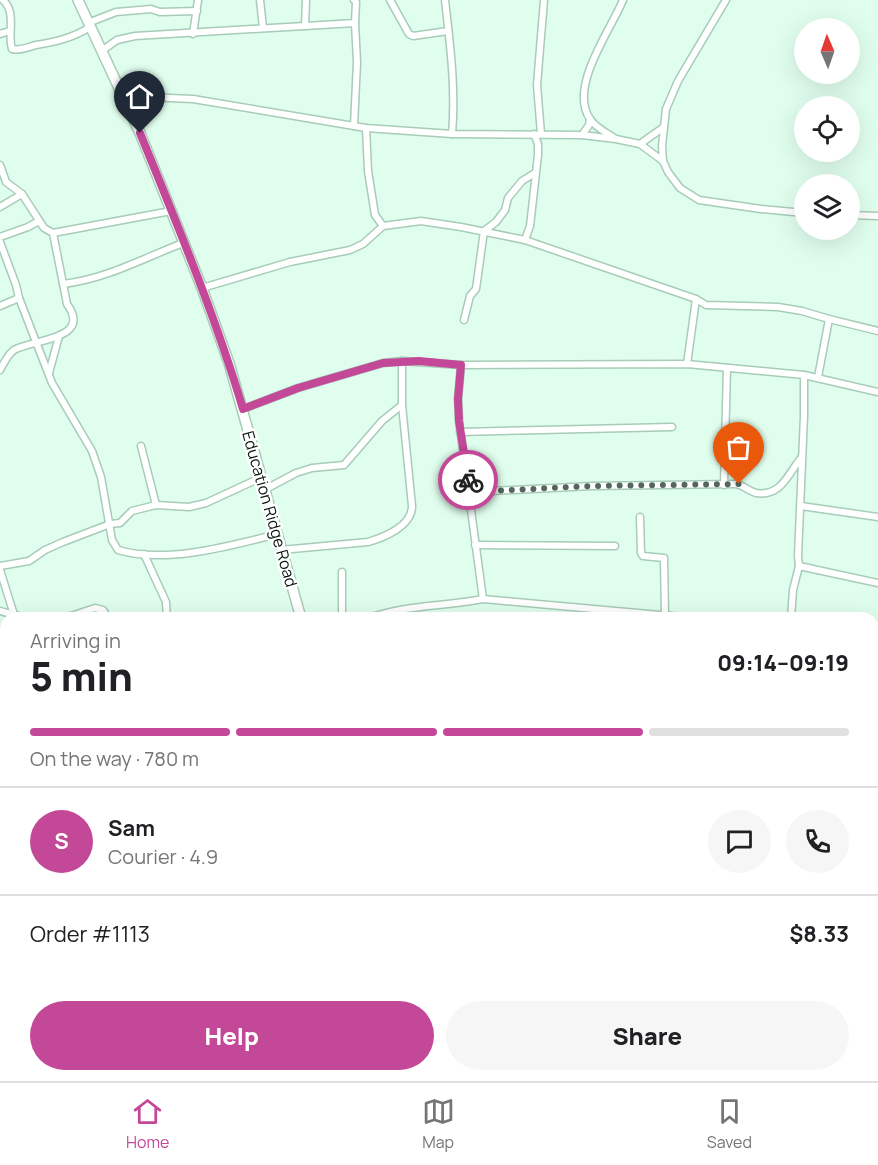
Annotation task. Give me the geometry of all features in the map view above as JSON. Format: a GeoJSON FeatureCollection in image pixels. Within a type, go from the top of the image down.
{"type":"FeatureCollection","features":[{"type":"Feature","properties":{"kind":"main road","name":"Education Ridge Road"},"geometry":{"type":"LineString","coordinates":[[78,0],[140,133],[202,288],[243,409],[260,478],[299,612]]}},
{"type":"Feature","properties":{"kind":"street"},"geometry":{"type":"LineString","coordinates":[[3,0],[12,15],[9,41],[12,49],[19,50],[66,39],[116,12],[151,9],[160,12],[197,11]]}},
{"type":"Feature","properties":{"kind":"street"},"geometry":{"type":"LineString","coordinates":[[193,34],[198,0]]}},
{"type":"Feature","properties":{"kind":"street"},"geometry":{"type":"LineString","coordinates":[[260,0],[263,28]]}},
{"type":"Feature","properties":{"kind":"street"},"geometry":{"type":"LineString","coordinates":[[305,26],[306,0]]}},
{"type":"Feature","properties":{"kind":"street"},"geometry":{"type":"LineString","coordinates":[[354,0],[356,2],[357,62],[354,126]]}},
{"type":"Feature","properties":{"kind":"street"},"geometry":{"type":"LineString","coordinates":[[390,0],[409,34],[413,36],[448,31]]}},
{"type":"Feature","properties":{"kind":"street"},"geometry":{"type":"LineString","coordinates":[[445,0],[453,73],[452,134]]}},
{"type":"Feature","properties":{"kind":"street"},"geometry":{"type":"LineString","coordinates":[[525,240],[530,226],[538,155],[537,85],[544,0]]}},
{"type":"Feature","properties":{"kind":"street"},"geometry":{"type":"LineString","coordinates":[[582,135],[590,119],[585,99],[586,85],[603,38],[623,0]]}},
{"type":"Feature","properties":{"kind":"street"},"geometry":{"type":"LineString","coordinates":[[726,0],[678,81],[666,109],[662,146],[663,161],[680,188],[699,200],[794,212]]}},
{"type":"Feature","properties":{"kind":"street"},"geometry":{"type":"LineString","coordinates":[[103,50],[121,38],[355,23]]}},
{"type":"Feature","properties":{"kind":"street"},"geometry":{"type":"LineString","coordinates":[[0,34],[10,32]]}},
{"type":"Feature","properties":{"kind":"street"},"geometry":{"type":"LineString","coordinates":[[125,100],[147,97],[193,99],[366,128],[452,134],[582,135],[640,144],[663,161]]}},
{"type":"Feature","properties":{"kind":"street"},"geometry":{"type":"LineString","coordinates":[[590,119],[616,139]]}},
{"type":"Feature","properties":{"kind":"street"},"geometry":{"type":"LineString","coordinates":[[640,144],[664,126]]}},
{"type":"Feature","properties":{"kind":"street"},"geometry":{"type":"LineString","coordinates":[[366,128],[369,178],[377,231]]}},
{"type":"Feature","properties":{"kind":"street"},"geometry":{"type":"LineString","coordinates":[[0,165],[6,182],[22,195],[39,221],[53,233],[171,211]]}},
{"type":"Feature","properties":{"kind":"street"},"geometry":{"type":"LineString","coordinates":[[464,320],[470,296],[476,289],[484,231],[505,210],[508,198],[522,181],[535,173]]}},
{"type":"Feature","properties":{"kind":"street"},"geometry":{"type":"LineString","coordinates":[[0,207],[22,195]]}},
{"type":"Feature","properties":{"kind":"street"},"geometry":{"type":"LineString","coordinates":[[860,215],[878,216]]}},
{"type":"Feature","properties":{"kind":"street"},"geometry":{"type":"LineString","coordinates":[[376,219],[383,226]]}},
{"type":"Feature","properties":{"kind":"street"},"geometry":{"type":"LineString","coordinates":[[0,237],[39,221]]}},
{"type":"Feature","properties":{"kind":"street"},"geometry":{"type":"LineString","coordinates":[[202,288],[291,262],[350,250],[363,244],[383,226],[421,222],[484,231],[525,240],[696,299],[706,305],[778,307],[878,331]]}},
{"type":"Feature","properties":{"kind":"street"},"geometry":{"type":"LineString","coordinates":[[0,369],[14,350],[59,336],[73,324],[73,312],[67,304],[53,233]]}},
{"type":"Feature","properties":{"kind":"street"},"geometry":{"type":"LineString","coordinates":[[0,242],[16,285],[18,298],[49,375],[67,411],[92,451],[101,477],[112,540],[118,550],[144,554],[174,554],[222,548],[277,534]]}},
{"type":"Feature","properties":{"kind":"street"},"geometry":{"type":"LineString","coordinates":[[63,284],[81,282],[118,271],[183,243]]}},
{"type":"Feature","properties":{"kind":"street"},"geometry":{"type":"LineString","coordinates":[[0,306],[18,298]]}},
{"type":"Feature","properties":{"kind":"street"},"geometry":{"type":"LineString","coordinates":[[687,364],[696,299]]}},
{"type":"Feature","properties":{"kind":"street"},"geometry":{"type":"LineString","coordinates":[[818,377],[829,320]]}},
{"type":"Feature","properties":{"kind":"street"},"geometry":{"type":"LineString","coordinates":[[49,375],[59,336]]}},
{"type":"Feature","properties":{"kind":"street"},"geometry":{"type":"LineString","coordinates":[[243,409],[298,388],[383,363],[402,361],[461,365],[687,364],[818,377],[878,392]]}},
{"type":"Feature","properties":{"kind":"street"},"geometry":{"type":"LineString","coordinates":[[281,550],[379,539],[405,523],[410,517],[412,506],[402,405],[402,361]]}},
{"type":"Feature","properties":{"kind":"street"},"geometry":{"type":"LineString","coordinates":[[461,365],[458,399],[460,432],[483,599]]}},
{"type":"Feature","properties":{"kind":"street"},"geometry":{"type":"LineString","coordinates":[[724,485],[727,368]]}},
{"type":"Feature","properties":{"kind":"street"},"geometry":{"type":"LineString","coordinates":[[792,612],[799,566],[804,375]]}},
{"type":"Feature","properties":{"kind":"street"},"geometry":{"type":"LineString","coordinates":[[264,490],[296,473],[312,468],[344,465],[382,421],[402,405]]}},
{"type":"Feature","properties":{"kind":"street"},"geometry":{"type":"LineString","coordinates":[[460,432],[672,427]]}},
{"type":"Feature","properties":{"kind":"street"},"geometry":{"type":"LineString","coordinates":[[141,446],[156,505]]}},
{"type":"Feature","properties":{"kind":"street"},"geometry":{"type":"LineString","coordinates":[[470,492],[592,486],[739,484],[755,493],[778,490],[802,457]]}},
{"type":"Feature","properties":{"kind":"street"},"geometry":{"type":"LineString","coordinates":[[13,612],[0,568],[29,561],[45,550],[120,522],[132,511],[156,505],[189,507],[206,503],[260,478]]}},
{"type":"Feature","properties":{"kind":"street"},"geometry":{"type":"LineString","coordinates":[[801,506],[878,517]]}},
{"type":"Feature","properties":{"kind":"street"},"geometry":{"type":"LineString","coordinates":[[640,517],[641,553],[643,556],[664,558],[665,612]]}},
{"type":"Feature","properties":{"kind":"street"},"geometry":{"type":"LineString","coordinates":[[475,545],[615,546]]}},
{"type":"Feature","properties":{"kind":"street"},"geometry":{"type":"LineString","coordinates":[[144,554],[166,602],[167,612]]}},
{"type":"Feature","properties":{"kind":"street"},"geometry":{"type":"LineString","coordinates":[[799,566],[878,583]]}},
{"type":"Feature","properties":{"kind":"street"},"geometry":{"type":"LineString","coordinates":[[342,572],[342,612]]}},
{"type":"Feature","properties":{"kind":"street"},"geometry":{"type":"LineString","coordinates":[[396,612],[408,607],[465,603],[483,599],[641,612]]}},
{"type":"Feature","properties":{"kind":"street"},"geometry":{"type":"LineString","coordinates":[[83,612],[95,608],[104,612]]}},
{"type":"Feature","properties":{"kind":"way so far"},"geometry":{"type":"LineString","coordinates":[[468,480],[470,492],[592,486],[739,484]]}},
{"type":"Feature","properties":{"kind":"route"},"geometry":{"type":"LineString","coordinates":[[140,133],[202,288],[243,409],[298,388],[383,363],[419,361],[461,365],[459,421],[468,480]]}}]}
